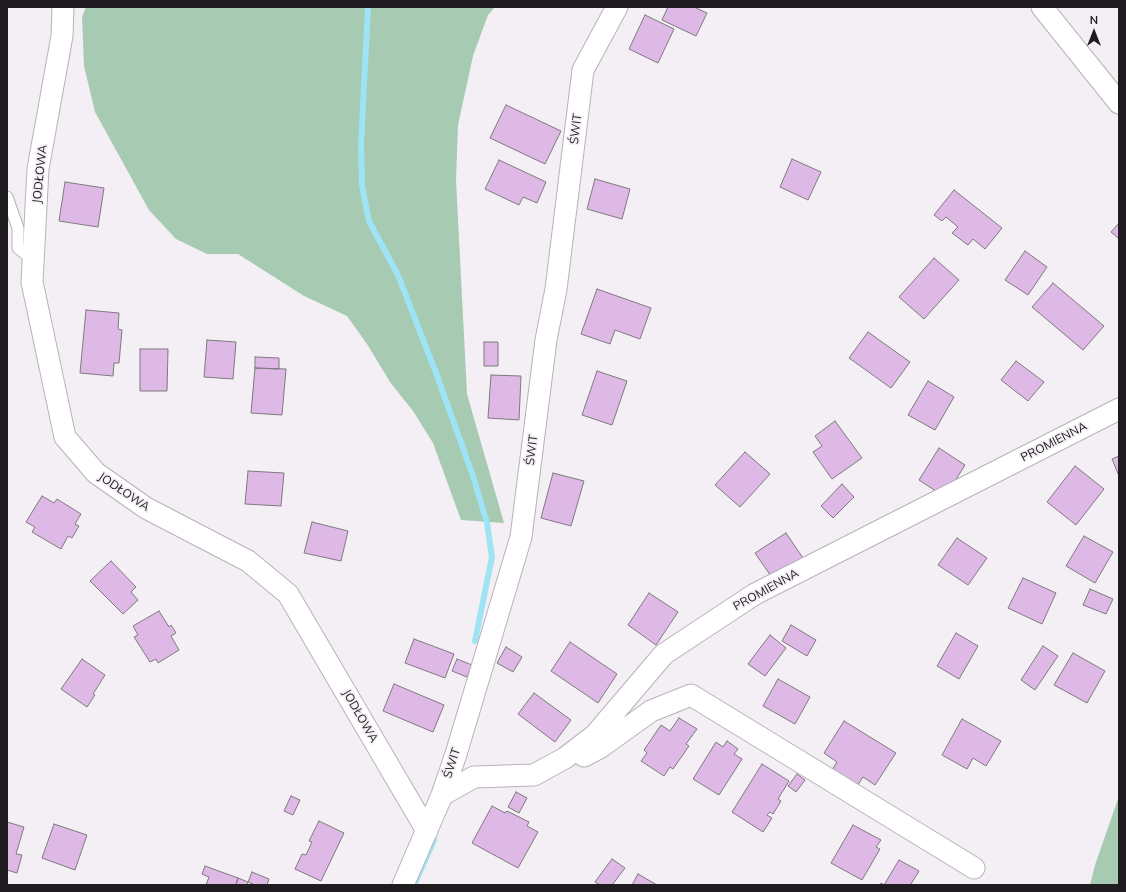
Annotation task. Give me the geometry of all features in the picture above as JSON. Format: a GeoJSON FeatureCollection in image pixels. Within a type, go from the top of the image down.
{"type":"FeatureCollection","features":[{"type":"Feature","properties":{"kind":"street","name":"JODŁOWA"},"geometry":{"type":"LineString","coordinates":[[63,7],[62,36],[38,169],[32,282],[65,437],[96,473],[146,508],[248,561],[288,594],[427,831]]}},
{"type":"Feature","properties":{"kind":"street","name":"ŚWIT"},"geometry":{"type":"LineString","coordinates":[[403,885],[442,794],[456,754],[521,537],[546,340],[556,289],[583,70],[617,7]]}},
{"type":"Feature","properties":{"kind":"street"},"geometry":{"type":"LineString","coordinates":[[1042,7],[1119,103]]}},
{"type":"Feature","properties":{"kind":"street","name":"PROMIENNA"},"geometry":{"type":"LineString","coordinates":[[442,794],[474,777],[534,775],[565,758],[596,735],[664,654],[755,594],[1119,409]]}},
{"type":"Feature","properties":{"kind":"street"},"geometry":{"type":"LineString","coordinates":[[545,769],[578,758],[601,747],[651,711],[691,695],[974,868]]}},
{"type":"Feature","properties":{"kind":"lane"},"geometry":{"type":"LineString","coordinates":[[7,197],[18,228],[18,248],[33,260]]}},
{"type":"Feature","properties":{"kind":"green space"},"geometry":{"type":"Polygon","coordinates":[[[86,7],[495,7],[488,15],[473,56],[458,125],[456,180],[467,394],[504,523],[461,520],[433,443],[413,411],[390,382],[367,344],[347,316],[304,296],[238,254],[207,254],[176,239],[149,210],[95,112],[84,66],[82,17],[86,7]]]}},
{"type":"Feature","properties":{"kind":"green space"},"geometry":{"type":"Polygon","coordinates":[[[1119,796],[1119,885],[1090,885],[1095,865],[1119,796]]]}},
{"type":"Feature","properties":{"kind":"building"},"geometry":{"type":"Polygon","coordinates":[[[668,7],[694,7],[707,13],[696,36],[662,20],[668,7]]]}},
{"type":"Feature","properties":{"kind":"building"},"geometry":{"type":"Polygon","coordinates":[[[645,15],[674,29],[658,63],[629,49],[645,15]]]}},
{"type":"Feature","properties":{"kind":"building"},"geometry":{"type":"Polygon","coordinates":[[[506,105],[561,131],[545,164],[490,138],[506,105]]]}},
{"type":"Feature","properties":{"kind":"building"},"geometry":{"type":"Polygon","coordinates":[[[792,159],[821,172],[808,200],[780,187],[792,159]]]}},
{"type":"Feature","properties":{"kind":"building"},"geometry":{"type":"Polygon","coordinates":[[[499,160],[546,182],[537,203],[523,197],[519,205],[485,189],[499,160]]]}},
{"type":"Feature","properties":{"kind":"building"},"geometry":{"type":"Polygon","coordinates":[[[595,179],[630,189],[622,219],[587,209],[595,179]]]}},
{"type":"Feature","properties":{"kind":"building"},"geometry":{"type":"Polygon","coordinates":[[[65,182],[104,188],[98,227],[59,221],[65,182]]]}},
{"type":"Feature","properties":{"kind":"building"},"geometry":{"type":"Polygon","coordinates":[[[954,190],[1002,228],[985,249],[973,239],[968,245],[952,233],[958,227],[946,217],[942,221],[934,215],[954,190]]]}},
{"type":"Feature","properties":{"kind":"building"},"geometry":{"type":"Polygon","coordinates":[[[1119,223],[1119,239],[1111,232],[1119,223]]]}},
{"type":"Feature","properties":{"kind":"building"},"geometry":{"type":"Polygon","coordinates":[[[1025,251],[1047,267],[1028,295],[1005,280],[1025,251]]]}},
{"type":"Feature","properties":{"kind":"building"},"geometry":{"type":"Polygon","coordinates":[[[934,258],[959,280],[924,319],[899,297],[934,258]]]}},
{"type":"Feature","properties":{"kind":"building"},"geometry":{"type":"Polygon","coordinates":[[[1053,283],[1104,326],[1083,350],[1032,307],[1053,283]]]}},
{"type":"Feature","properties":{"kind":"building"},"geometry":{"type":"Polygon","coordinates":[[[597,289],[651,308],[640,339],[615,330],[610,344],[581,334],[597,289]]]}},
{"type":"Feature","properties":{"kind":"building"},"geometry":{"type":"Polygon","coordinates":[[[86,310],[119,313],[118,329],[122,330],[119,363],[114,363],[113,376],[80,373],[86,310]]]}},
{"type":"Feature","properties":{"kind":"building"},"geometry":{"type":"Polygon","coordinates":[[[868,332],[910,362],[891,388],[849,358],[868,332]]]}},
{"type":"Feature","properties":{"kind":"building"},"geometry":{"type":"Polygon","coordinates":[[[207,340],[236,342],[233,379],[204,377],[207,340]]]}},
{"type":"Feature","properties":{"kind":"building"},"geometry":{"type":"Polygon","coordinates":[[[484,342],[498,342],[498,366],[484,366],[484,342]]]}},
{"type":"Feature","properties":{"kind":"building"},"geometry":{"type":"Polygon","coordinates":[[[140,349],[168,349],[167,391],[140,391],[140,349]]]}},
{"type":"Feature","properties":{"kind":"building"},"geometry":{"type":"Polygon","coordinates":[[[255,357],[279,358],[279,369],[255,368],[255,357]]]}},
{"type":"Feature","properties":{"kind":"building"},"geometry":{"type":"Polygon","coordinates":[[[1016,361],[1044,382],[1028,401],[1001,380],[1016,361]]]}},
{"type":"Feature","properties":{"kind":"building"},"geometry":{"type":"Polygon","coordinates":[[[255,368],[286,369],[282,415],[251,413],[255,368]]]}},
{"type":"Feature","properties":{"kind":"building"},"geometry":{"type":"Polygon","coordinates":[[[597,371],[627,381],[612,425],[582,415],[597,371]]]}},
{"type":"Feature","properties":{"kind":"building"},"geometry":{"type":"Polygon","coordinates":[[[491,375],[521,376],[519,420],[488,418],[491,375]]]}},
{"type":"Feature","properties":{"kind":"building"},"geometry":{"type":"Polygon","coordinates":[[[928,381],[954,397],[935,430],[908,415],[928,381]]]}},
{"type":"Feature","properties":{"kind":"building"},"geometry":{"type":"Polygon","coordinates":[[[835,421],[862,458],[832,479],[813,452],[822,446],[815,436],[835,421]]]}},
{"type":"Feature","properties":{"kind":"building"},"geometry":{"type":"Polygon","coordinates":[[[939,448],[965,465],[945,497],[919,480],[939,448]]]}},
{"type":"Feature","properties":{"kind":"building"},"geometry":{"type":"Polygon","coordinates":[[[745,452],[770,474],[740,507],[715,485],[745,452]]]}},
{"type":"Feature","properties":{"kind":"building"},"geometry":{"type":"Polygon","coordinates":[[[1119,456],[1119,476],[1112,459],[1119,456]]]}},
{"type":"Feature","properties":{"kind":"building"},"geometry":{"type":"Polygon","coordinates":[[[1075,466],[1104,489],[1076,525],[1047,502],[1075,466]]]}},
{"type":"Feature","properties":{"kind":"building"},"geometry":{"type":"Polygon","coordinates":[[[248,471],[284,473],[281,506],[245,504],[248,471]]]}},
{"type":"Feature","properties":{"kind":"building"},"geometry":{"type":"Polygon","coordinates":[[[553,473],[584,481],[571,526],[541,518],[553,473]]]}},
{"type":"Feature","properties":{"kind":"building"},"geometry":{"type":"Polygon","coordinates":[[[842,484],[854,497],[833,518],[821,506],[842,484]]]}},
{"type":"Feature","properties":{"kind":"building"},"geometry":{"type":"Polygon","coordinates":[[[42,496],[54,503],[57,499],[81,514],[75,524],[79,526],[72,538],[68,536],[61,549],[32,532],[35,527],[26,522],[42,496]]]}},
{"type":"Feature","properties":{"kind":"building"},"geometry":{"type":"Polygon","coordinates":[[[312,522],[348,531],[341,561],[304,553],[312,522]]]}},
{"type":"Feature","properties":{"kind":"building"},"geometry":{"type":"Polygon","coordinates":[[[786,533],[803,558],[773,579],[755,553],[786,533]]]}},
{"type":"Feature","properties":{"kind":"building"},"geometry":{"type":"Polygon","coordinates":[[[1084,536],[1113,552],[1095,583],[1066,566],[1084,536]]]}},
{"type":"Feature","properties":{"kind":"building"},"geometry":{"type":"Polygon","coordinates":[[[957,538],[987,558],[968,585],[938,565],[957,538]]]}},
{"type":"Feature","properties":{"kind":"building"},"geometry":{"type":"Polygon","coordinates":[[[111,561],[136,587],[131,592],[138,600],[123,614],[90,581],[111,561]]]}},
{"type":"Feature","properties":{"kind":"building"},"geometry":{"type":"Polygon","coordinates":[[[1023,578],[1056,593],[1042,624],[1008,608],[1023,578]]]}},
{"type":"Feature","properties":{"kind":"building"},"geometry":{"type":"Polygon","coordinates":[[[1090,589],[1113,599],[1106,614],[1083,605],[1090,589]]]}},
{"type":"Feature","properties":{"kind":"building"},"geometry":{"type":"Polygon","coordinates":[[[649,593],[678,612],[656,645],[628,625],[649,593]]]}},
{"type":"Feature","properties":{"kind":"building"},"geometry":{"type":"Polygon","coordinates":[[[159,611],[169,627],[171,625],[176,633],[171,636],[179,650],[158,663],[156,659],[150,662],[134,637],[138,635],[133,626],[159,611]]]}},
{"type":"Feature","properties":{"kind":"building"},"geometry":{"type":"Polygon","coordinates":[[[791,625],[816,640],[807,656],[782,641],[791,625]]]}},
{"type":"Feature","properties":{"kind":"building"},"geometry":{"type":"Polygon","coordinates":[[[956,633],[978,646],[959,679],[937,666],[956,633]]]}},
{"type":"Feature","properties":{"kind":"building"},"geometry":{"type":"Polygon","coordinates":[[[770,635],[786,648],[765,676],[748,664],[770,635]]]}},
{"type":"Feature","properties":{"kind":"building"},"geometry":{"type":"Polygon","coordinates":[[[414,639],[454,654],[445,678],[405,663],[414,639]]]}},
{"type":"Feature","properties":{"kind":"building"},"geometry":{"type":"Polygon","coordinates":[[[570,642],[617,674],[598,703],[551,671],[570,642]]]}},
{"type":"Feature","properties":{"kind":"building"},"geometry":{"type":"Polygon","coordinates":[[[1043,646],[1058,656],[1035,690],[1021,680],[1043,646]]]}},
{"type":"Feature","properties":{"kind":"building"},"geometry":{"type":"Polygon","coordinates":[[[506,647],[522,657],[513,672],[497,663],[506,647]]]}},
{"type":"Feature","properties":{"kind":"building"},"geometry":{"type":"Polygon","coordinates":[[[1073,653],[1105,671],[1087,703],[1054,685],[1073,653]]]}},
{"type":"Feature","properties":{"kind":"building"},"geometry":{"type":"Polygon","coordinates":[[[82,659],[105,675],[87,707],[61,689],[82,659]]]}},
{"type":"Feature","properties":{"kind":"building"},"geometry":{"type":"Polygon","coordinates":[[[457,659],[472,665],[467,677],[452,671],[457,659]]]}},
{"type":"Feature","properties":{"kind":"building"},"geometry":{"type":"Polygon","coordinates":[[[778,679],[810,697],[795,724],[763,706],[778,679]]]}},
{"type":"Feature","properties":{"kind":"building"},"geometry":{"type":"Polygon","coordinates":[[[394,684],[444,705],[433,732],[383,711],[394,684]]]}},
{"type":"Feature","properties":{"kind":"building"},"geometry":{"type":"Polygon","coordinates":[[[534,693],[571,720],[555,742],[518,714],[534,693]]]}},
{"type":"Feature","properties":{"kind":"building"},"geometry":{"type":"Polygon","coordinates":[[[679,718],[697,729],[686,744],[689,746],[673,769],[670,767],[664,776],[641,761],[647,753],[644,750],[661,725],[670,731],[679,718]]]}},
{"type":"Feature","properties":{"kind":"building"},"geometry":{"type":"Polygon","coordinates":[[[962,719],[1001,741],[986,766],[973,758],[967,769],[942,755],[962,719]]]}},
{"type":"Feature","properties":{"kind":"building"},"geometry":{"type":"Polygon","coordinates":[[[844,721],[896,753],[875,785],[863,777],[857,786],[832,770],[837,762],[824,753],[844,721]]]}},
{"type":"Feature","properties":{"kind":"building"},"geometry":{"type":"Polygon","coordinates":[[[727,741],[738,749],[734,754],[742,759],[719,795],[693,779],[716,742],[723,747],[727,741]]]}},
{"type":"Feature","properties":{"kind":"building"},"geometry":{"type":"Polygon","coordinates":[[[762,764],[789,781],[778,799],[781,801],[773,814],[770,812],[767,815],[772,818],[763,832],[732,812],[762,764]]]}},
{"type":"Feature","properties":{"kind":"building"},"geometry":{"type":"Polygon","coordinates":[[[797,774],[805,780],[796,792],[788,786],[797,774]]]}},
{"type":"Feature","properties":{"kind":"building"},"geometry":{"type":"Polygon","coordinates":[[[516,792],[527,798],[519,813],[508,807],[516,792]]]}},
{"type":"Feature","properties":{"kind":"building"},"geometry":{"type":"Polygon","coordinates":[[[291,796],[300,800],[293,815],[284,811],[291,796]]]}},
{"type":"Feature","properties":{"kind":"building"},"geometry":{"type":"Polygon","coordinates":[[[492,806],[505,813],[507,811],[529,822],[527,826],[538,832],[518,868],[472,843],[492,806]]]}},
{"type":"Feature","properties":{"kind":"building"},"geometry":{"type":"Polygon","coordinates":[[[319,821],[344,833],[321,881],[295,869],[302,854],[306,855],[312,842],[309,841],[319,821]]]}},
{"type":"Feature","properties":{"kind":"building"},"geometry":{"type":"Polygon","coordinates":[[[7,822],[24,827],[16,854],[22,855],[17,873],[7,870],[7,822]]]}},
{"type":"Feature","properties":{"kind":"building"},"geometry":{"type":"Polygon","coordinates":[[[54,824],[87,835],[75,870],[42,858],[54,824]]]}},
{"type":"Feature","properties":{"kind":"building"},"geometry":{"type":"Polygon","coordinates":[[[853,825],[881,840],[876,847],[880,849],[862,880],[831,863],[853,825]]]}},
{"type":"Feature","properties":{"kind":"building"},"geometry":{"type":"Polygon","coordinates":[[[612,859],[625,868],[612,885],[600,885],[595,882],[612,859]]]}},
{"type":"Feature","properties":{"kind":"building"},"geometry":{"type":"Polygon","coordinates":[[[899,860],[919,871],[911,884],[913,885],[884,885],[899,860]]]}},
{"type":"Feature","properties":{"kind":"building"},"geometry":{"type":"Polygon","coordinates":[[[205,866],[238,878],[236,885],[206,885],[209,877],[202,874],[205,866]]]}},
{"type":"Feature","properties":{"kind":"building"},"geometry":{"type":"Polygon","coordinates":[[[252,872],[269,879],[267,885],[255,885],[248,882],[252,872]]]}},
{"type":"Feature","properties":{"kind":"building"},"geometry":{"type":"Polygon","coordinates":[[[638,874],[657,885],[632,885],[638,874]]]}},
{"type":"Feature","properties":{"kind":"building"},"geometry":{"type":"Polygon","coordinates":[[[238,878],[248,882],[247,885],[236,885],[238,878]]]}},
{"type":"Feature","properties":{"kind":"waterway"},"geometry":{"type":"LineString","coordinates":[[368,7],[361,144],[362,186],[369,221],[398,275],[436,373],[473,476],[487,523],[492,557],[475,641]]}},
{"type":"Feature","properties":{"kind":"waterway"},"geometry":{"type":"LineString","coordinates":[[414,885],[434,840]]}}]}
